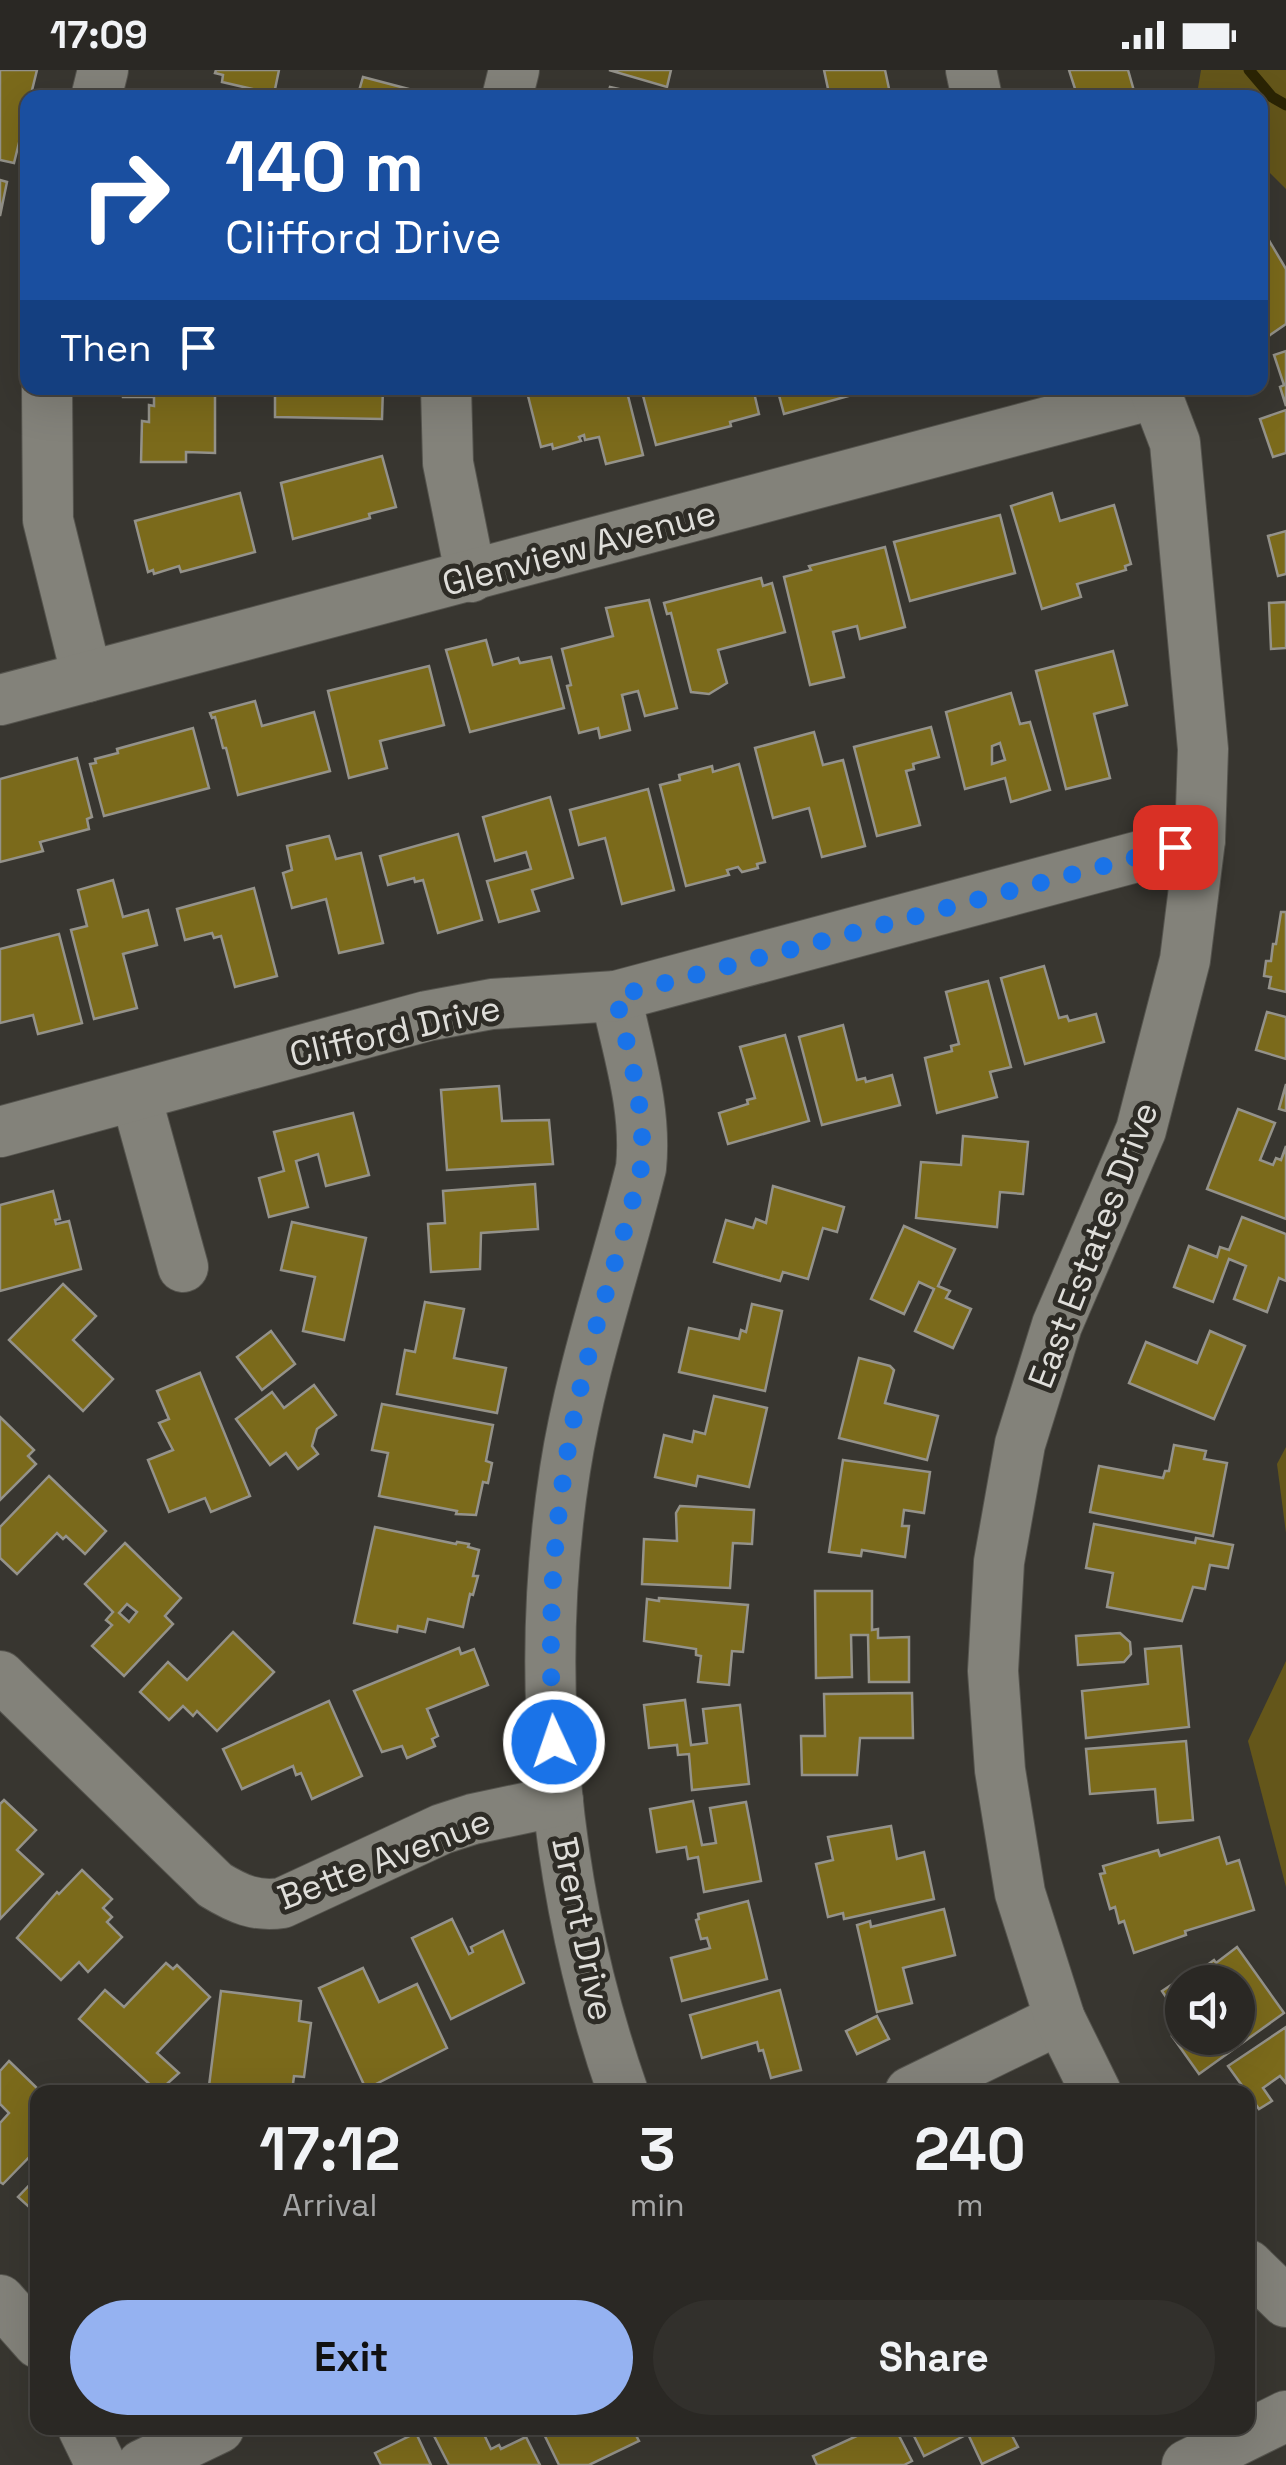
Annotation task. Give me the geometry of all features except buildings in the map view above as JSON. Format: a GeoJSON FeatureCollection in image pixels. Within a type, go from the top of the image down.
{"type":"FeatureCollection","features":[{"type":"Feature","properties":{"kind":"street"},"geometry":{"type":"LineString","coordinates":[[47,395],[48,520],[87,677]]}},
{"type":"Feature","properties":{"kind":"street"},"geometry":{"type":"LineString","coordinates":[[446,395],[448,463],[471,577]]}},
{"type":"Feature","properties":{"kind":"street","name":"Glenview Avenue"},"geometry":{"type":"LineString","coordinates":[[0,700],[471,577],[1138,395]]}},
{"type":"Feature","properties":{"kind":"street","name":"East Estates Drive"},"geometry":{"type":"LineString","coordinates":[[1093,2085],[1060,2019],[1020,1893],[1000,1770],[993,1671],[999,1562],[1020,1444],[1057,1325],[1141,1130],[1186,960],[1200,840],[1203,748],[1175,443],[1158,395]]}},
{"type":"Feature","properties":{"kind":"street","name":"Clifford Drive"},"geometry":{"type":"LineString","coordinates":[[0,1132],[428,1016],[492,1004],[616,996],[1200,840]]}},
{"type":"Feature","properties":{"kind":"street","name":"Brent Drive"},"geometry":{"type":"LineString","coordinates":[[616,996],[641,1107],[641,1168],[580,1391],[565,1470],[549,1644],[558,1801],[591,1986],[621,2085]]}},
{"type":"Feature","properties":{"kind":"street"},"geometry":{"type":"LineString","coordinates":[[136,1097],[182,1267]]}},
{"type":"Feature","properties":{"kind":"street","name":"Bette Avenue"},"geometry":{"type":"LineString","coordinates":[[0,1676],[215,1885],[238,1899],[264,1906],[282,1903],[442,1830],[473,1819],[558,1801]]}},
{"type":"Feature","properties":{"kind":"street"},"geometry":{"type":"LineString","coordinates":[[924,2085],[1060,2019]]}},
{"type":"Feature","properties":{"kind":"street"},"geometry":{"type":"LineString","coordinates":[[1255,2271],[1286,2302]]}},
{"type":"Feature","properties":{"kind":"street"},"geometry":{"type":"LineString","coordinates":[[0,2300],[30,2334]]}},
{"type":"Feature","properties":{"kind":"street"},"geometry":{"type":"LineString","coordinates":[[1255,2431],[1286,2416]]}},
{"type":"Feature","properties":{"kind":"street"},"geometry":{"type":"LineString","coordinates":[[86,2435],[100,2465]]}},
{"type":"Feature","properties":{"kind":"street"},"geometry":{"type":"LineString","coordinates":[[142,2465],[204,2435]]}},
{"type":"Feature","properties":{"kind":"street"},"geometry":{"type":"LineString","coordinates":[[1187,2465],[1248,2435]]}},
{"type":"Feature","properties":{"kind":"shaded area"},"geometry":{"type":"Polygon","coordinates":[[[1201,70],[1286,70],[1286,189],[1268,171],[1268,90],[1198,90],[1201,70]]]}},
{"type":"Feature","properties":{"kind":"shaded area"},"geometry":{"type":"Polygon","coordinates":[[[1286,1447],[1286,1533],[1277,1464],[1286,1447]]]}},
{"type":"Feature","properties":{"kind":"shaded area"},"geometry":{"type":"Polygon","coordinates":[[[1286,1661],[1286,1887],[1248,1741],[1286,1661]]]}},
{"type":"Feature","properties":{"kind":"waterway"},"geometry":{"type":"LineString","coordinates":[[1249,70],[1266,90]]}},
{"type":"Feature","properties":{"kind":"waterway"},"geometry":{"type":"LineString","coordinates":[[1268,92],[1286,105]]}},
{"type":"Feature","properties":{"kind":"route"},"geometry":{"type":"LineString","coordinates":[[554,1742],[549,1644],[552,1577],[565,1470],[580,1391],[641,1168],[644,1137],[616,996],[1175,847]]}}]}
